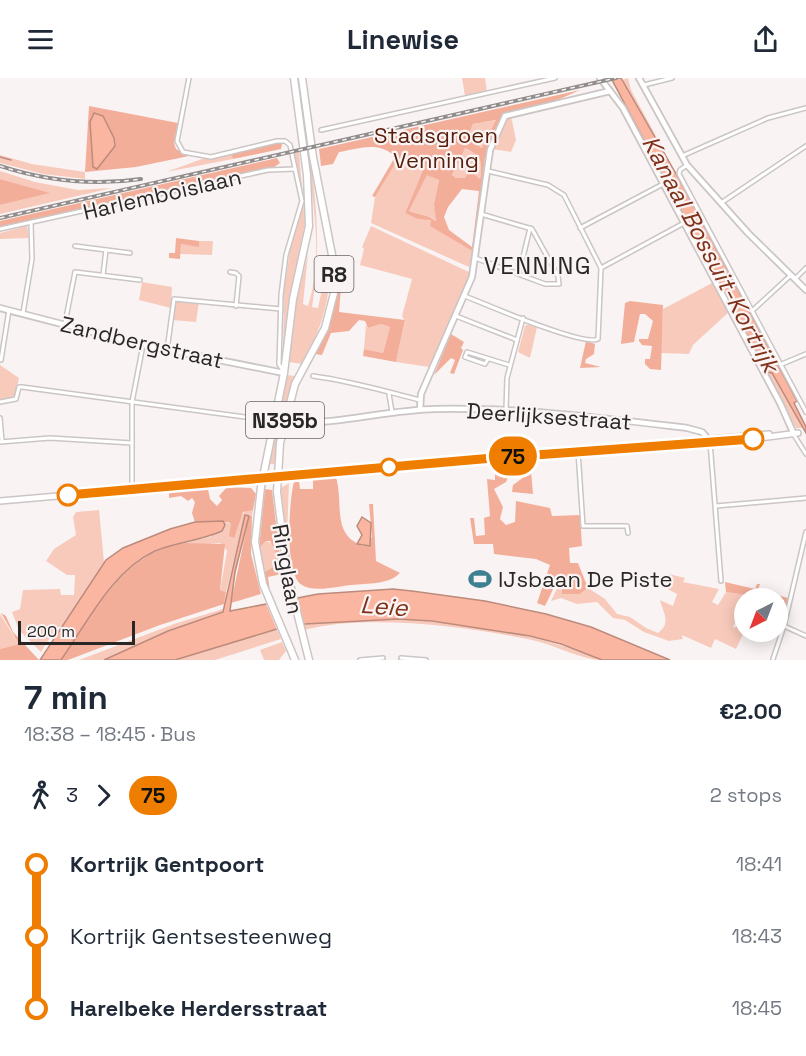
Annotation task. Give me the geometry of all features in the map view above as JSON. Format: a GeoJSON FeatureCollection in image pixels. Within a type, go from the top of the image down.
{"type":"FeatureCollection","features":[{"type":"Feature","properties":{"kind":"highway","name":"R8"},"geometry":{"type":"LineString","coordinates":[[284,373],[293,299],[308,240],[310,210],[294,78]]}},
{"type":"Feature","properties":{"kind":"highway","name":"R8"},"geometry":{"type":"LineString","coordinates":[[299,372],[325,327],[332,306],[334,282],[302,78]]}},
{"type":"Feature","properties":{"kind":"highway","name":"N395b"},"geometry":{"type":"LineString","coordinates":[[277,477],[285,422],[299,372]]}},
{"type":"Feature","properties":{"kind":"highway","name":"Ringlaan"},"geometry":{"type":"LineString","coordinates":[[284,373],[266,478],[260,491],[255,542],[258,565],[268,598],[294,658]]}},
{"type":"Feature","properties":{"kind":"highway","name":"Ringlaan"},"geometry":{"type":"LineString","coordinates":[[277,477],[286,572],[309,660]]}},
{"type":"Feature","properties":{"kind":"main road"},"geometry":{"type":"LineString","coordinates":[[0,501],[806,432]]}},
{"type":"Feature","properties":{"kind":"street"},"geometry":{"type":"LineString","coordinates":[[189,78],[177,141],[181,151],[211,157],[285,141],[290,145],[302,201],[286,255],[279,364],[284,373]]}},
{"type":"Feature","properties":{"kind":"street"},"geometry":{"type":"LineString","coordinates":[[321,130],[555,78]]}},
{"type":"Feature","properties":{"kind":"street"},"geometry":{"type":"LineString","coordinates":[[600,78],[623,108],[806,454]]}},
{"type":"Feature","properties":{"kind":"street"},"geometry":{"type":"LineString","coordinates":[[641,78],[687,165],[806,290]]}},
{"type":"Feature","properties":{"kind":"street"},"geometry":{"type":"LineString","coordinates":[[644,85],[672,78]]}},
{"type":"Feature","properties":{"kind":"street"},"geometry":{"type":"LineString","coordinates":[[420,410],[420,400],[465,296],[475,258],[490,150],[505,116],[610,91]]}},
{"type":"Feature","properties":{"kind":"street"},"geometry":{"type":"LineString","coordinates":[[682,156],[768,118],[806,108]]}},
{"type":"Feature","properties":{"kind":"street"},"geometry":{"type":"LineString","coordinates":[[721,203],[806,146]]}},
{"type":"Feature","properties":{"kind":"street"},"geometry":{"type":"LineString","coordinates":[[687,165],[679,172],[806,412]]}},
{"type":"Feature","properties":{"kind":"street","name":"Harlemboislaan"},"geometry":{"type":"LineString","coordinates":[[0,229],[268,170],[294,169]]}},
{"type":"Feature","properties":{"kind":"street"},"geometry":{"type":"LineString","coordinates":[[465,296],[569,335],[598,340],[601,268],[560,190],[486,171]]}},
{"type":"Feature","properties":{"kind":"street"},"geometry":{"type":"LineString","coordinates":[[580,228],[663,183]]}},
{"type":"Feature","properties":{"kind":"street"},"geometry":{"type":"LineString","coordinates":[[475,258],[545,284],[559,285],[558,276],[534,231],[481,214]]}},
{"type":"Feature","properties":{"kind":"street"},"geometry":{"type":"LineString","coordinates":[[23,314],[32,259],[31,223]]}},
{"type":"Feature","properties":{"kind":"street"},"geometry":{"type":"LineString","coordinates":[[601,268],[684,223]]}},
{"type":"Feature","properties":{"kind":"street"},"geometry":{"type":"LineString","coordinates":[[519,274],[530,228]]}},
{"type":"Feature","properties":{"kind":"street"},"geometry":{"type":"LineString","coordinates":[[75,246],[130,253]]}},
{"type":"Feature","properties":{"kind":"street"},"geometry":{"type":"LineString","coordinates":[[103,275],[106,250]]}},
{"type":"Feature","properties":{"kind":"street"},"geometry":{"type":"LineString","coordinates":[[753,310],[806,268]]}},
{"type":"Feature","properties":{"kind":"street"},"geometry":{"type":"LineString","coordinates":[[65,323],[73,273],[140,280]]}},
{"type":"Feature","properties":{"kind":"street"},"geometry":{"type":"LineString","coordinates":[[230,273],[239,276],[236,306]]}},
{"type":"Feature","properties":{"kind":"street"},"geometry":{"type":"LineString","coordinates":[[167,350],[174,299],[281,309]]}},
{"type":"Feature","properties":{"kind":"street","name":"Zandbergstraat"},"geometry":{"type":"LineString","coordinates":[[0,308],[143,345],[284,373]]}},
{"type":"Feature","properties":{"kind":"street"},"geometry":{"type":"LineString","coordinates":[[1,360],[9,310]]}},
{"type":"Feature","properties":{"kind":"street"},"geometry":{"type":"LineString","coordinates":[[456,316],[517,340]]}},
{"type":"Feature","properties":{"kind":"street"},"geometry":{"type":"LineString","coordinates":[[506,412],[510,365],[523,318]]}},
{"type":"Feature","properties":{"kind":"street"},"geometry":{"type":"LineString","coordinates":[[132,489],[132,402],[143,345]]}},
{"type":"Feature","properties":{"kind":"street"},"geometry":{"type":"LineString","coordinates":[[488,359],[483,364],[465,357],[466,352],[510,365]]}},
{"type":"Feature","properties":{"kind":"street"},"geometry":{"type":"LineString","coordinates":[[782,364],[806,354]]}},
{"type":"Feature","properties":{"kind":"street"},"geometry":{"type":"LineString","coordinates":[[314,376],[356,382],[389,394],[420,400]]}},
{"type":"Feature","properties":{"kind":"street"},"geometry":{"type":"LineString","coordinates":[[0,402],[15,400],[19,387],[274,421]]}},
{"type":"Feature","properties":{"kind":"street"},"geometry":{"type":"LineString","coordinates":[[389,394],[392,412]]}},
{"type":"Feature","properties":{"kind":"street","name":"Deerlijksestraat"},"geometry":{"type":"LineString","coordinates":[[285,422],[312,423],[420,410],[506,412],[687,428],[702,432],[710,441]]}},
{"type":"Feature","properties":{"kind":"street"},"geometry":{"type":"LineString","coordinates":[[0,418],[1,442],[50,438],[132,443]]}},
{"type":"Feature","properties":{"kind":"street"},"geometry":{"type":"LineString","coordinates":[[710,441],[721,581]]}},
{"type":"Feature","properties":{"kind":"street"},"geometry":{"type":"LineString","coordinates":[[578,451],[583,526],[627,526],[628,533]]}},
{"type":"Feature","properties":{"kind":"street"},"geometry":{"type":"LineString","coordinates":[[716,506],[806,498]]}},
{"type":"Feature","properties":{"kind":"street"},"geometry":{"type":"LineString","coordinates":[[788,609],[806,532]]}},
{"type":"Feature","properties":{"kind":"street"},"geometry":{"type":"LineString","coordinates":[[788,628],[806,636]]}},
{"type":"Feature","properties":{"kind":"street"},"geometry":{"type":"LineString","coordinates":[[772,659],[778,642]]}},
{"type":"Feature","properties":{"kind":"street"},"geometry":{"type":"LineString","coordinates":[[362,660],[383,658]]}},
{"type":"Feature","properties":{"kind":"street"},"geometry":{"type":"LineString","coordinates":[[400,658],[426,660]]}},
{"type":"Feature","properties":{"kind":"shaded area"},"geometry":{"type":"Polygon","coordinates":[[[462,78],[485,78],[487,92],[465,96],[462,78]]]}},
{"type":"Feature","properties":{"kind":"shaded area"},"geometry":{"type":"Polygon","coordinates":[[[628,78],[631,90],[683,186],[622,80],[628,78]]]}},
{"type":"Feature","properties":{"kind":"shaded area"},"geometry":{"type":"Polygon","coordinates":[[[508,116],[511,116],[516,140],[511,152],[492,149],[508,116]]]}},
{"type":"Feature","properties":{"kind":"shaded area"},"geometry":{"type":"Polygon","coordinates":[[[497,120],[483,148],[466,139],[473,124],[497,120]]]}},
{"type":"Feature","properties":{"kind":"shaded area"},"geometry":{"type":"Polygon","coordinates":[[[464,148],[480,160],[480,179],[469,171],[465,178],[456,178],[452,175],[464,148]]]}},
{"type":"Feature","properties":{"kind":"shaded area"},"geometry":{"type":"Polygon","coordinates":[[[309,150],[317,228],[315,287],[312,307],[318,308],[329,256],[330,271],[324,312],[315,338],[302,364],[289,362],[293,315],[308,254],[303,304],[308,306],[315,268],[316,229],[306,151],[309,150]]]}},
{"type":"Feature","properties":{"kind":"shaded area"},"geometry":{"type":"Polygon","coordinates":[[[299,152],[303,196],[294,153],[299,152]]]}},
{"type":"Feature","properties":{"kind":"shaded area"},"geometry":{"type":"Polygon","coordinates":[[[231,154],[233,159],[166,172],[205,158],[231,154]]]}},
{"type":"Feature","properties":{"kind":"shaded area"},"geometry":{"type":"Polygon","coordinates":[[[0,155],[32,164],[85,172],[85,179],[43,174],[0,163],[0,155]]]}},
{"type":"Feature","properties":{"kind":"shaded area"},"geometry":{"type":"Polygon","coordinates":[[[398,158],[423,170],[405,213],[432,220],[430,225],[474,252],[469,267],[371,223],[375,197],[398,158]]]}},
{"type":"Feature","properties":{"kind":"shaded area"},"geometry":{"type":"Polygon","coordinates":[[[0,171],[35,182],[78,190],[112,188],[0,214],[0,205],[48,193],[0,179],[0,171]]]}},
{"type":"Feature","properties":{"kind":"shaded area"},"geometry":{"type":"Polygon","coordinates":[[[427,174],[439,180],[434,204],[437,221],[409,211],[427,174]]]}},
{"type":"Feature","properties":{"kind":"shaded area"},"geometry":{"type":"Polygon","coordinates":[[[303,204],[305,223],[286,319],[283,361],[284,291],[291,244],[303,204]]]}},
{"type":"Feature","properties":{"kind":"shaded area"},"geometry":{"type":"Polygon","coordinates":[[[27,226],[29,238],[0,239],[0,233],[27,226]]]}},
{"type":"Feature","properties":{"kind":"shaded area"},"geometry":{"type":"Polygon","coordinates":[[[371,226],[471,273],[429,367],[396,362],[405,321],[402,316],[412,279],[360,265],[364,249],[362,247],[371,226]]]}},
{"type":"Feature","properties":{"kind":"shaded area"},"geometry":{"type":"Polygon","coordinates":[[[199,241],[213,241],[212,255],[180,254],[181,244],[199,246],[199,241]]]}},
{"type":"Feature","properties":{"kind":"shaded area"},"geometry":{"type":"Polygon","coordinates":[[[142,282],[172,287],[171,308],[139,300],[142,282]]]}},
{"type":"Feature","properties":{"kind":"shaded area"},"geometry":{"type":"Polygon","coordinates":[[[714,282],[730,311],[693,345],[689,354],[661,353],[663,309],[714,282]]]}},
{"type":"Feature","properties":{"kind":"shaded area"},"geometry":{"type":"Polygon","coordinates":[[[175,300],[199,302],[196,322],[172,320],[175,300]]]}},
{"type":"Feature","properties":{"kind":"shaded area"},"geometry":{"type":"Polygon","coordinates":[[[381,324],[390,327],[383,353],[364,349],[366,325],[368,328],[381,324]]]}},
{"type":"Feature","properties":{"kind":"shaded area"},"geometry":{"type":"Polygon","coordinates":[[[529,324],[537,327],[530,358],[518,352],[525,326],[529,324]]]}},
{"type":"Feature","properties":{"kind":"shaded area"},"geometry":{"type":"Polygon","coordinates":[[[0,365],[19,378],[15,396],[0,401],[0,365]]]}},
{"type":"Feature","properties":{"kind":"shaded area"},"geometry":{"type":"Polygon","coordinates":[[[767,372],[772,373],[803,428],[796,428],[767,372]]]}},
{"type":"Feature","properties":{"kind":"shaded area"},"geometry":{"type":"Polygon","coordinates":[[[286,375],[295,376],[283,418],[274,464],[270,464],[286,375]]]}},
{"type":"Feature","properties":{"kind":"shaded area"},"geometry":{"type":"Polygon","coordinates":[[[289,483],[287,538],[291,574],[281,488],[289,483]]]}},
{"type":"Feature","properties":{"kind":"shaded area"},"geometry":{"type":"Polygon","coordinates":[[[99,510],[104,562],[79,604],[64,625],[56,628],[41,652],[19,630],[12,612],[20,609],[23,590],[60,589],[61,595],[74,595],[75,575],[67,575],[46,561],[54,549],[76,535],[73,517],[76,512],[99,510]]]}},
{"type":"Feature","properties":{"kind":"shaded area"},"geometry":{"type":"Polygon","coordinates":[[[246,510],[253,510],[252,516],[245,515],[226,592],[220,590],[227,551],[220,543],[191,545],[185,543],[210,537],[225,525],[223,521],[231,524],[231,528],[246,510]]]}},
{"type":"Feature","properties":{"kind":"shaded area"},"geometry":{"type":"Polygon","coordinates":[[[266,541],[273,544],[276,565],[263,573],[259,548],[266,541]]]}},
{"type":"Feature","properties":{"kind":"shaded area"},"geometry":{"type":"Polygon","coordinates":[[[669,574],[685,578],[683,582],[719,589],[712,602],[718,605],[726,592],[734,593],[734,642],[739,642],[736,649],[715,639],[711,648],[682,635],[683,639],[669,641],[644,632],[625,620],[613,618],[597,602],[577,604],[561,598],[551,601],[562,578],[566,588],[562,594],[580,594],[588,588],[605,599],[617,614],[630,617],[658,633],[666,622],[660,600],[673,606],[677,594],[660,585],[669,574]]]}},
{"type":"Feature","properties":{"kind":"shaded area"},"geometry":{"type":"Polygon","coordinates":[[[223,609],[223,612],[168,631],[104,660],[79,660],[174,624],[223,609]]]}},
{"type":"Feature","properties":{"kind":"shaded area"},"geometry":{"type":"Polygon","coordinates":[[[0,614],[19,644],[0,649],[0,614]]]}},
{"type":"Feature","properties":{"kind":"shaded area"},"geometry":{"type":"Polygon","coordinates":[[[370,619],[430,621],[488,628],[546,641],[602,660],[578,655],[536,641],[452,627],[388,622],[329,625],[304,630],[303,624],[370,619]]]}},
{"type":"Feature","properties":{"kind":"shaded area"},"geometry":{"type":"Polygon","coordinates":[[[277,629],[281,639],[215,660],[175,660],[277,629]]]}},
{"type":"Feature","properties":{"kind":"shaded area"},"geometry":{"type":"Polygon","coordinates":[[[282,642],[286,651],[279,660],[264,660],[260,650],[282,642]]]}},
{"type":"Feature","properties":{"kind":"green space","name":"Stadsgroen Venning"},"geometry":{"type":"Polygon","coordinates":[[[580,90],[551,103],[503,115],[499,130],[485,157],[474,252],[430,226],[431,220],[418,219],[405,213],[423,170],[398,159],[375,197],[372,196],[395,157],[382,149],[368,147],[339,152],[333,164],[321,166],[319,149],[580,90]],[[496,120],[473,124],[467,138],[482,148],[496,120]],[[465,148],[452,175],[456,178],[465,178],[469,170],[480,179],[480,160],[465,148]],[[427,175],[409,211],[436,221],[434,204],[439,180],[427,175]],[[462,189],[448,207],[444,217],[449,230],[472,247],[479,191],[462,189]]]}},
{"type":"Feature","properties":{"kind":"green space"},"geometry":{"type":"Polygon","coordinates":[[[89,106],[178,123],[174,143],[176,149],[189,156],[136,167],[85,172],[89,106]]]}},
{"type":"Feature","properties":{"kind":"green space"},"geometry":{"type":"Polygon","coordinates":[[[272,144],[282,144],[281,149],[233,159],[231,154],[272,144]]]}},
{"type":"Feature","properties":{"kind":"green space"},"geometry":{"type":"Polygon","coordinates":[[[277,158],[280,163],[273,168],[0,227],[0,221],[277,158]]]}},
{"type":"Feature","properties":{"kind":"green space"},"geometry":{"type":"Polygon","coordinates":[[[0,179],[50,193],[0,205],[0,179]]]}},
{"type":"Feature","properties":{"kind":"green space"},"geometry":{"type":"Polygon","coordinates":[[[176,238],[199,241],[199,247],[181,244],[180,259],[169,258],[169,253],[175,253],[176,238]]]}},
{"type":"Feature","properties":{"kind":"green space"},"geometry":{"type":"Polygon","coordinates":[[[337,262],[343,263],[339,312],[405,320],[396,362],[363,356],[364,349],[383,353],[390,327],[381,324],[368,328],[365,321],[359,320],[349,331],[331,333],[322,355],[315,354],[325,332],[335,299],[337,262]]]}},
{"type":"Feature","properties":{"kind":"green space"},"geometry":{"type":"Polygon","coordinates":[[[630,301],[663,305],[661,370],[650,369],[645,364],[645,359],[650,359],[652,346],[642,345],[639,339],[648,339],[653,321],[645,314],[640,314],[634,342],[621,344],[625,303],[630,301]]]}},
{"type":"Feature","properties":{"kind":"green space"},"geometry":{"type":"Polygon","coordinates":[[[451,334],[464,342],[454,374],[450,373],[455,360],[451,358],[434,375],[451,334]]]}},
{"type":"Feature","properties":{"kind":"green space"},"geometry":{"type":"Polygon","coordinates":[[[586,341],[595,344],[594,354],[586,359],[585,363],[601,367],[580,368],[586,341]]]}},
{"type":"Feature","properties":{"kind":"green space"},"geometry":{"type":"Polygon","coordinates":[[[530,459],[533,494],[512,492],[513,485],[524,477],[524,471],[521,469],[510,473],[506,482],[494,489],[503,507],[500,519],[506,525],[515,522],[516,501],[550,508],[552,516],[580,515],[582,546],[569,548],[570,563],[578,563],[588,588],[580,594],[562,594],[562,590],[566,587],[560,575],[545,606],[537,603],[550,565],[536,559],[494,554],[493,544],[474,544],[470,518],[474,518],[476,536],[485,535],[484,518],[490,516],[487,479],[495,480],[495,473],[502,473],[502,461],[530,459]]]}},
{"type":"Feature","properties":{"kind":"green space"},"geometry":{"type":"Polygon","coordinates":[[[336,477],[340,518],[346,534],[363,546],[372,537],[369,504],[373,504],[376,561],[400,573],[390,580],[313,589],[302,585],[296,578],[292,567],[289,536],[294,482],[299,481],[300,489],[313,489],[313,480],[336,477]]]}},
{"type":"Feature","properties":{"kind":"green space"},"geometry":{"type":"Polygon","coordinates":[[[227,487],[251,488],[256,494],[253,510],[243,512],[234,538],[229,536],[231,524],[228,522],[195,522],[192,513],[195,502],[192,498],[188,501],[181,496],[169,498],[169,492],[208,489],[210,499],[217,506],[222,500],[219,496],[227,487]]]}},
{"type":"Feature","properties":{"kind":"green space"},"geometry":{"type":"Polygon","coordinates":[[[265,489],[272,490],[282,574],[268,577],[270,592],[263,573],[276,565],[274,548],[270,541],[266,541],[259,548],[265,489]]]}},
{"type":"Feature","properties":{"kind":"green space"},"geometry":{"type":"Polygon","coordinates":[[[249,516],[252,516],[251,554],[261,594],[231,603],[249,516]]]}},
{"type":"Feature","properties":{"kind":"green space"},"geometry":{"type":"Polygon","coordinates":[[[185,543],[225,544],[220,590],[226,592],[224,604],[160,625],[68,660],[61,660],[98,605],[127,571],[144,558],[163,548],[185,543]]]}},
{"type":"Feature","properties":{"kind":"green space"},"geometry":{"type":"Polygon","coordinates":[[[725,582],[751,588],[734,588],[734,593],[726,592],[725,582]]]}},
{"type":"Feature","properties":{"kind":"green space"},"geometry":{"type":"Polygon","coordinates":[[[1,613],[6,616],[13,632],[39,660],[0,660],[0,649],[19,644],[1,613]]]}},
{"type":"Feature","properties":{"kind":"water","name":"Kanaal Bossuit-Kortrijk"},"geometry":{"type":"Polygon","coordinates":[[[611,78],[621,78],[683,186],[797,401],[794,403],[806,427],[806,433],[772,373],[767,372],[611,78]]]}},
{"type":"Feature","properties":{"kind":"water"},"geometry":{"type":"Polygon","coordinates":[[[94,113],[103,116],[114,138],[115,146],[97,169],[93,167],[90,122],[94,113]]]}},
{"type":"Feature","properties":{"kind":"water","name":"Leie"},"geometry":{"type":"Polygon","coordinates":[[[245,515],[249,516],[235,572],[230,611],[318,594],[393,589],[412,591],[485,601],[546,614],[591,627],[670,660],[602,660],[561,644],[530,636],[432,621],[398,619],[305,624],[277,629],[175,660],[104,660],[168,631],[223,612],[245,515]]]}},
{"type":"Feature","properties":{"kind":"water"},"geometry":{"type":"Polygon","coordinates":[[[362,517],[371,523],[370,546],[357,544],[362,535],[357,526],[362,517]]]}},
{"type":"Feature","properties":{"kind":"water"},"geometry":{"type":"Polygon","coordinates":[[[223,521],[225,525],[222,531],[163,548],[140,560],[113,585],[61,660],[40,660],[106,560],[123,548],[170,529],[195,522],[223,521]]]}},
{"type":"Feature","properties":{"kind":"pier"},"geometry":{"type":"Polygon","coordinates":[[[295,595],[303,627],[278,632],[265,601],[295,595]]]}},
{"type":"Feature","properties":{"kind":"waterway"},"geometry":{"type":"LineString","coordinates":[[0,157],[11,160]]}},
{"type":"Feature","properties":{"kind":"railway"},"geometry":{"type":"LineString","coordinates":[[0,218],[616,78]]}},
{"type":"Feature","properties":{"kind":"railway"},"geometry":{"type":"LineString","coordinates":[[0,166],[52,179],[70,181],[105,182],[141,179]]}},
{"type":"Feature","properties":{"kind":"bus line","name":"75"},"geometry":{"type":"LineString","coordinates":[[68,495],[493,458],[753,439]]}},
{"type":"Feature","properties":{"kind":"place","name":"IJsbaan De Piste"},"geometry":{"type":"Point","coordinates":[480,579]}},
{"type":"Feature","properties":{"kind":"district","name":"VENNING"},"geometry":{"type":"Point","coordinates":[538,265]}}]}
